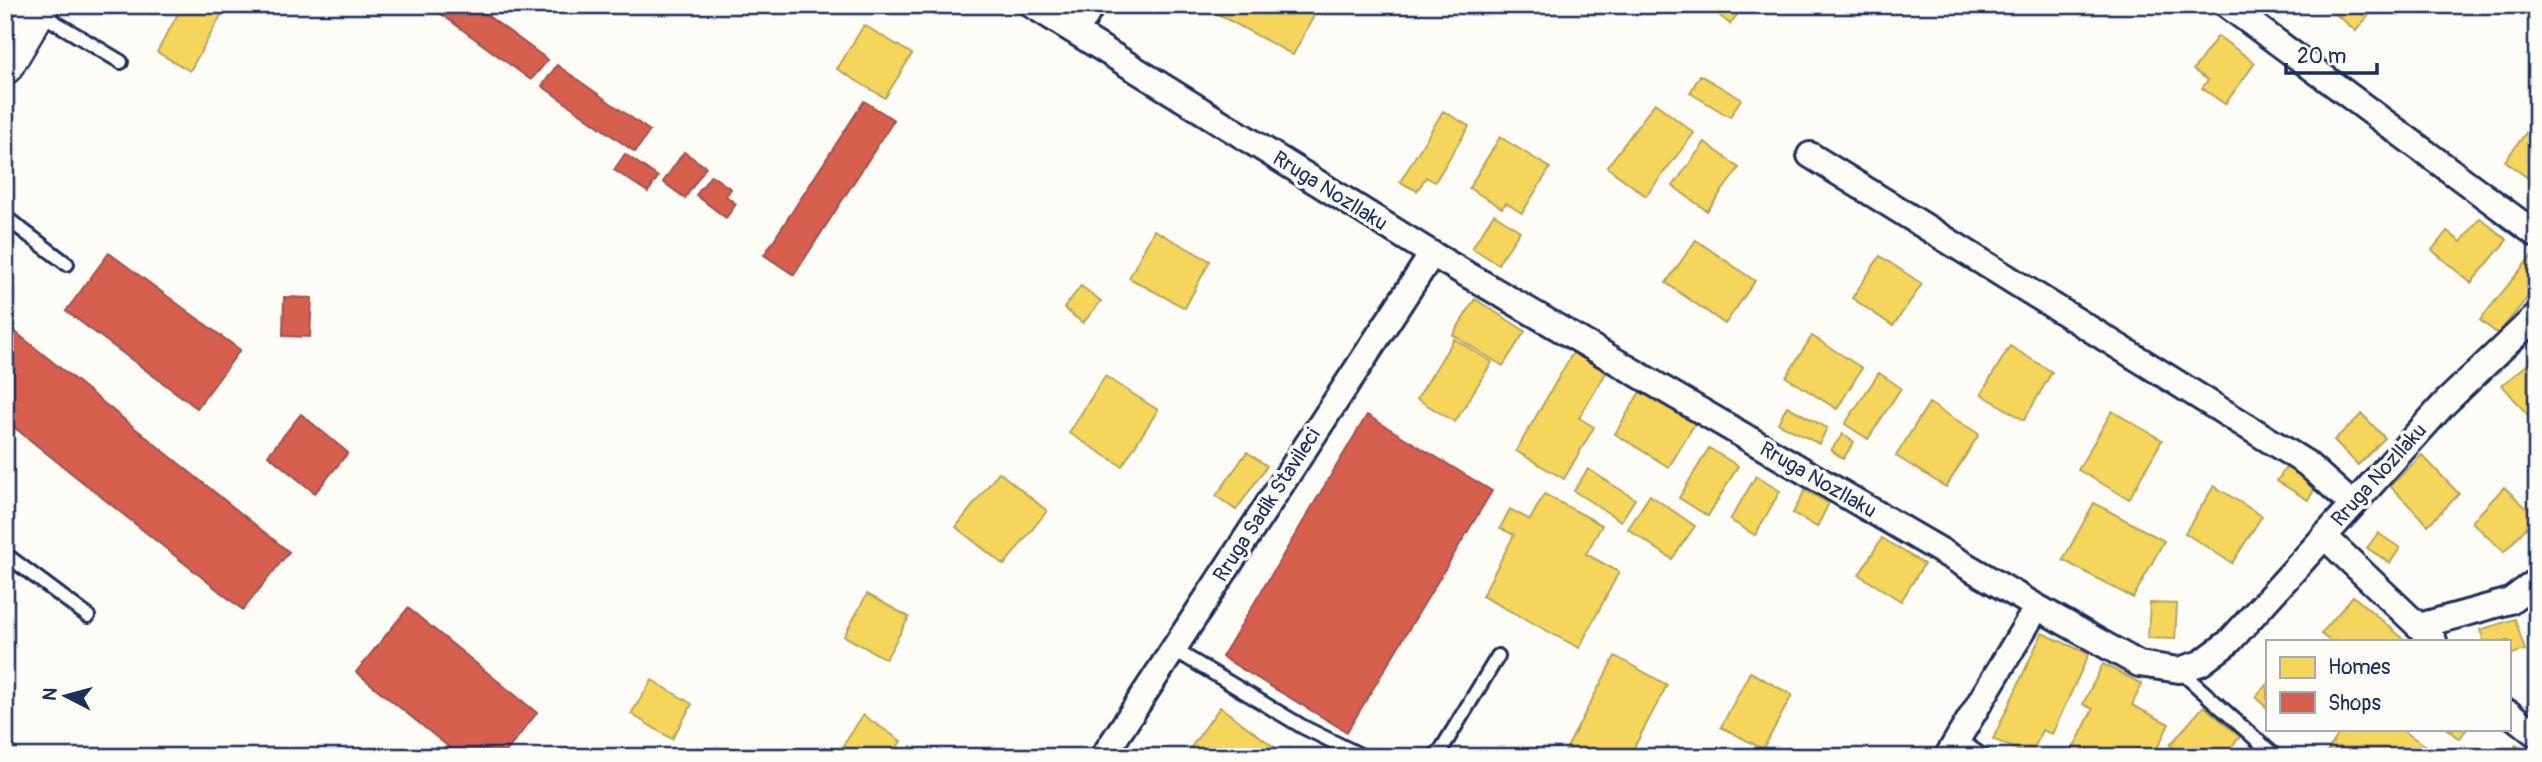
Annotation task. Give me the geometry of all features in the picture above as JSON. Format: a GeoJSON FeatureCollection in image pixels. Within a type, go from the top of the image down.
{"type":"FeatureCollection","features":[{"type":"Feature","properties":{"kind":"main road"},"geometry":{"type":"LineString","coordinates":[[5,66],[39,9]]}},
{"type":"Feature","properties":{"kind":"street","name":"Rruga Nozllaku"},"geometry":{"type":"LineString","coordinates":[[1032,5],[1432,254],[2036,607],[2139,664],[2179,670],[2201,663],[2229,642],[2444,404],[2537,315]]}},
{"type":"Feature","properties":{"kind":"street"},"geometry":{"type":"LineString","coordinates":[[1077,32],[1092,5]]}},
{"type":"Feature","properties":{"kind":"street"},"geometry":{"type":"LineString","coordinates":[[2227,5],[2537,235]]}},
{"type":"Feature","properties":{"kind":"street"},"geometry":{"type":"LineString","coordinates":[[1810,155],[2306,463],[2351,504]]}},
{"type":"Feature","properties":{"kind":"street","name":"Rruga Sadik Stavileci"},"geometry":{"type":"LineString","coordinates":[[1103,757],[1432,254]]}},
{"type":"Feature","properties":{"kind":"street"},"geometry":{"type":"LineString","coordinates":[[2324,536],[2426,633],[2510,601],[2537,581]]}},
{"type":"Feature","properties":{"kind":"street"},"geometry":{"type":"LineString","coordinates":[[1953,748],[2036,607]]}},
{"type":"Feature","properties":{"kind":"street"},"geometry":{"type":"LineString","coordinates":[[2510,714],[2537,735]]}},
{"type":"Feature","properties":{"kind":"lane"},"geometry":{"type":"LineString","coordinates":[[39,9],[121,62]]}},
{"type":"Feature","properties":{"kind":"lane"},"geometry":{"type":"LineString","coordinates":[[5,217],[67,264]]}},
{"type":"Feature","properties":{"kind":"lane"},"geometry":{"type":"LineString","coordinates":[[5,554],[88,616]]}},
{"type":"Feature","properties":{"kind":"lane"},"geometry":{"type":"LineString","coordinates":[[1173,649],[1303,727],[1364,757]]}},
{"type":"Feature","properties":{"kind":"lane"},"geometry":{"type":"LineString","coordinates":[[1433,757],[1441,750],[1498,656]]}},
{"type":"Feature","properties":{"kind":"lane"},"geometry":{"type":"LineString","coordinates":[[2179,670],[2276,757]]}},
{"type":"Feature","properties":{"kind":"lane"},"geometry":{"type":"LineString","coordinates":[[1953,748],[1984,757]]}},
{"type":"Feature","properties":{"kind":"building: Homes"},"geometry":{"type":"Polygon","coordinates":[[[183,5],[227,5],[190,71],[157,52],[183,5]]]}},
{"type":"Feature","properties":{"kind":"building: Homes"},"geometry":{"type":"Polygon","coordinates":[[[1201,5],[1313,5],[1318,8],[1293,55],[1201,5]]]}},
{"type":"Feature","properties":{"kind":"building: Homes"},"geometry":{"type":"Polygon","coordinates":[[[1707,5],[1741,5],[1743,7],[1730,24],[1707,5]]]}},
{"type":"Feature","properties":{"kind":"building: Homes"},"geometry":{"type":"Polygon","coordinates":[[[2325,5],[2377,5],[2356,31],[2325,5]]]}},
{"type":"Feature","properties":{"kind":"building: Homes"},"geometry":{"type":"Polygon","coordinates":[[[864,25],[912,54],[885,98],[837,69],[864,25]]]}},
{"type":"Feature","properties":{"kind":"building: Homes"},"geometry":{"type":"Polygon","coordinates":[[[2218,36],[2255,63],[2225,104],[2202,88],[2208,80],[2193,70],[2218,36]]]}},
{"type":"Feature","properties":{"kind":"building: Homes"},"geometry":{"type":"Polygon","coordinates":[[[1700,75],[1741,99],[1730,117],[1690,93],[1700,75]]]}},
{"type":"Feature","properties":{"kind":"building: Homes"},"geometry":{"type":"Polygon","coordinates":[[[1655,103],[1694,133],[1646,196],[1607,167],[1655,103]]]}},
{"type":"Feature","properties":{"kind":"building: Homes"},"geometry":{"type":"Polygon","coordinates":[[[1443,111],[1469,126],[1435,182],[1426,177],[1417,191],[1400,182],[1443,111]]]}},
{"type":"Feature","properties":{"kind":"building: Homes"},"geometry":{"type":"Polygon","coordinates":[[[2537,118],[2537,185],[2505,161],[2537,118]]]}},
{"type":"Feature","properties":{"kind":"building: Homes"},"geometry":{"type":"Polygon","coordinates":[[[1500,137],[1550,168],[1522,213],[1506,203],[1502,208],[1469,188],[1500,137]]]}},
{"type":"Feature","properties":{"kind":"building: Homes"},"geometry":{"type":"Polygon","coordinates":[[[1705,142],[1739,168],[1707,211],[1673,186],[1705,142]]]}},
{"type":"Feature","properties":{"kind":"building: Homes"},"geometry":{"type":"Polygon","coordinates":[[[1494,214],[1520,231],[1498,264],[1472,248],[1494,214]]]}},
{"type":"Feature","properties":{"kind":"building: Homes"},"geometry":{"type":"Polygon","coordinates":[[[2480,218],[2507,240],[2471,283],[2432,250],[2447,231],[2461,242],[2480,218]]]}},
{"type":"Feature","properties":{"kind":"building: Homes"},"geometry":{"type":"Polygon","coordinates":[[[1154,230],[1210,261],[1185,308],[1129,278],[1154,230]]]}},
{"type":"Feature","properties":{"kind":"building: Homes"},"geometry":{"type":"Polygon","coordinates":[[[1696,240],[1755,281],[1725,324],[1666,283],[1696,240]]]}},
{"type":"Feature","properties":{"kind":"building: Homes"},"geometry":{"type":"Polygon","coordinates":[[[2533,254],[2537,257],[2537,286],[2498,334],[2480,320],[2533,254]]]}},
{"type":"Feature","properties":{"kind":"building: Homes"},"geometry":{"type":"Polygon","coordinates":[[[1880,256],[1922,284],[1893,326],[1852,298],[1880,256]]]}},
{"type":"Feature","properties":{"kind":"building: Homes"},"geometry":{"type":"Polygon","coordinates":[[[1081,286],[1101,301],[1083,323],[1064,308],[1081,286]]]}},
{"type":"Feature","properties":{"kind":"building: Homes"},"geometry":{"type":"Polygon","coordinates":[[[1475,299],[1525,331],[1503,366],[1453,335],[1475,299]]]}},
{"type":"Feature","properties":{"kind":"building: Homes"},"geometry":{"type":"Polygon","coordinates":[[[1812,336],[1862,368],[1837,409],[1786,377],[1812,336]]]}},
{"type":"Feature","properties":{"kind":"building: Homes"},"geometry":{"type":"Polygon","coordinates":[[[1454,339],[1492,362],[1455,422],[1417,399],[1454,339]]]}},
{"type":"Feature","properties":{"kind":"building: Homes"},"geometry":{"type":"Polygon","coordinates":[[[2010,346],[2052,372],[2024,420],[1981,394],[2010,346]]]}},
{"type":"Feature","properties":{"kind":"building: Homes"},"geometry":{"type":"Polygon","coordinates":[[[1574,351],[1607,371],[1579,418],[1594,427],[1564,479],[1516,451],[1574,351]]]}},
{"type":"Feature","properties":{"kind":"building: Homes"},"geometry":{"type":"Polygon","coordinates":[[[2537,357],[2537,426],[2502,385],[2537,357]]]}},
{"type":"Feature","properties":{"kind":"building: Homes"},"geometry":{"type":"Polygon","coordinates":[[[1879,373],[1901,388],[1868,439],[1845,424],[1879,373]]]}},
{"type":"Feature","properties":{"kind":"building: Homes"},"geometry":{"type":"Polygon","coordinates":[[[1105,376],[1158,410],[1122,466],[1069,433],[1105,376]]]}},
{"type":"Feature","properties":{"kind":"building: Homes"},"geometry":{"type":"Polygon","coordinates":[[[1644,385],[1698,418],[1669,467],[1615,434],[1644,385]]]}},
{"type":"Feature","properties":{"kind":"building: Homes"},"geometry":{"type":"Polygon","coordinates":[[[1929,403],[1979,434],[1946,487],[1896,456],[1929,403]]]}},
{"type":"Feature","properties":{"kind":"building: Homes"},"geometry":{"type":"Polygon","coordinates":[[[1787,406],[1827,428],[1819,444],[1778,423],[1787,406]]]}},
{"type":"Feature","properties":{"kind":"building: Homes"},"geometry":{"type":"Polygon","coordinates":[[[2112,411],[2162,440],[2129,499],[2078,470],[2112,411]]]}},
{"type":"Feature","properties":{"kind":"building: Homes"},"geometry":{"type":"Polygon","coordinates":[[[2362,414],[2385,438],[2358,465],[2334,440],[2362,414]]]}},
{"type":"Feature","properties":{"kind":"building: Homes"},"geometry":{"type":"Polygon","coordinates":[[[1843,434],[1854,442],[1843,459],[1831,450],[1843,434]]]}},
{"type":"Feature","properties":{"kind":"building: Homes"},"geometry":{"type":"Polygon","coordinates":[[[1709,448],[1738,466],[1708,516],[1679,498],[1709,448]]]}},
{"type":"Feature","properties":{"kind":"building: Homes"},"geometry":{"type":"Polygon","coordinates":[[[1247,452],[1267,466],[1236,510],[1216,496],[1247,452]]]}},
{"type":"Feature","properties":{"kind":"building: Homes"},"geometry":{"type":"Polygon","coordinates":[[[2422,455],[2459,494],[2428,525],[2390,486],[2422,455]]]}},
{"type":"Feature","properties":{"kind":"building: Homes"},"geometry":{"type":"Polygon","coordinates":[[[2287,466],[2317,485],[2308,500],[2277,481],[2287,466]]]}},
{"type":"Feature","properties":{"kind":"building: Homes"},"geometry":{"type":"Polygon","coordinates":[[[1588,469],[1635,499],[1621,521],[1574,491],[1588,469]]]}},
{"type":"Feature","properties":{"kind":"building: Homes"},"geometry":{"type":"Polygon","coordinates":[[[999,472],[1047,511],[1004,565],[956,527],[999,472]]]}},
{"type":"Feature","properties":{"kind":"building: Homes"},"geometry":{"type":"Polygon","coordinates":[[[1756,476],[1780,491],[1755,535],[1730,520],[1756,476]]]}},
{"type":"Feature","properties":{"kind":"building: Homes"},"geometry":{"type":"Polygon","coordinates":[[[2214,486],[2262,516],[2232,563],[2185,533],[2214,486]]]}},
{"type":"Feature","properties":{"kind":"building: Homes"},"geometry":{"type":"Polygon","coordinates":[[[2504,487],[2536,517],[2504,552],[2472,522],[2504,487]]]}},
{"type":"Feature","properties":{"kind":"building: Homes"},"geometry":{"type":"Polygon","coordinates":[[[1805,490],[1829,503],[1817,527],[1793,513],[1805,490]]]}},
{"type":"Feature","properties":{"kind":"building: Homes"},"geometry":{"type":"Polygon","coordinates":[[[1544,494],[1602,525],[1586,554],[1619,572],[1579,648],[1482,596],[1514,535],[1500,528],[1510,509],[1530,520],[1544,494]]]}},
{"type":"Feature","properties":{"kind":"building: Homes"},"geometry":{"type":"Polygon","coordinates":[[[1650,495],[1695,526],[1672,559],[1628,529],[1650,495]]]}},
{"type":"Feature","properties":{"kind":"building: Homes"},"geometry":{"type":"Polygon","coordinates":[[[2094,503],[2164,541],[2133,598],[2063,560],[2094,503]]]}},
{"type":"Feature","properties":{"kind":"building: Homes"},"geometry":{"type":"Polygon","coordinates":[[[2378,533],[2400,548],[2390,563],[2367,548],[2378,533]]]}},
{"type":"Feature","properties":{"kind":"building: Homes"},"geometry":{"type":"Polygon","coordinates":[[[1882,538],[1924,564],[1901,601],[1859,575],[1882,538]]]}},
{"type":"Feature","properties":{"kind":"building: Homes"},"geometry":{"type":"Polygon","coordinates":[[[867,594],[909,617],[886,659],[844,636],[867,594]]]}},
{"type":"Feature","properties":{"kind":"building: Homes"},"geometry":{"type":"Polygon","coordinates":[[[2353,596],[2405,640],[2329,640],[2321,634],[2353,596]]]}},
{"type":"Feature","properties":{"kind":"building: Homes"},"geometry":{"type":"Polygon","coordinates":[[[2150,603],[2177,604],[2175,639],[2148,638],[2150,603]]]}},
{"type":"Feature","properties":{"kind":"building: Homes"},"geometry":{"type":"Polygon","coordinates":[[[2515,619],[2525,650],[2510,655],[2510,640],[2484,640],[2480,630],[2515,619]]]}},
{"type":"Feature","properties":{"kind":"building: Homes"},"geometry":{"type":"Polygon","coordinates":[[[2042,633],[2089,654],[2052,734],[2042,730],[2031,756],[1993,739],[2042,633]]]}},
{"type":"Feature","properties":{"kind":"building: Homes"},"geometry":{"type":"Polygon","coordinates":[[[1615,656],[1667,685],[1629,757],[1562,757],[1615,656]]]}},
{"type":"Feature","properties":{"kind":"building: Homes"},"geometry":{"type":"Polygon","coordinates":[[[2103,664],[2142,684],[2132,705],[2169,724],[2153,757],[2069,757],[2093,709],[2083,704],[2103,664]]]}},
{"type":"Feature","properties":{"kind":"building: Homes"},"geometry":{"type":"Polygon","coordinates":[[[1750,672],[1792,695],[1763,749],[1721,727],[1750,672]]]}},
{"type":"Feature","properties":{"kind":"building: Homes"},"geometry":{"type":"Polygon","coordinates":[[[652,680],[692,704],[672,739],[631,714],[652,680]]]}},
{"type":"Feature","properties":{"kind":"building: Homes"},"geometry":{"type":"Polygon","coordinates":[[[2266,685],[2266,707],[2255,697],[2266,685]]]}},
{"type":"Feature","properties":{"kind":"building: Homes"},"geometry":{"type":"Polygon","coordinates":[[[2204,706],[2240,737],[2222,757],[2184,757],[2170,745],[2204,706]]]}},
{"type":"Feature","properties":{"kind":"building: Homes"},"geometry":{"type":"Polygon","coordinates":[[[1220,707],[1274,747],[1267,757],[1184,757],[1220,707]]]}},
{"type":"Feature","properties":{"kind":"building: Homes"},"geometry":{"type":"Polygon","coordinates":[[[863,715],[901,741],[891,757],[836,757],[863,715]]]}},
{"type":"Feature","properties":{"kind":"building: Homes"},"geometry":{"type":"Polygon","coordinates":[[[2341,730],[2402,730],[2440,755],[2328,757],[2325,755],[2341,730]]]}},
{"type":"Feature","properties":{"kind":"building: Homes"},"geometry":{"type":"Polygon","coordinates":[[[2448,730],[2466,730],[2459,739],[2448,730]]]}},
{"type":"Feature","properties":{"kind":"building: Homes"},"geometry":{"type":"Polygon","coordinates":[[[2516,745],[2534,757],[2509,757],[2516,745]]]}},
{"type":"Feature","properties":{"kind":"building: Homes"},"geometry":{"type":"Polygon","coordinates":[[[911,746],[929,757],[905,757],[911,746]]]}},
{"type":"Feature","properties":{"kind":"building: Shops"},"geometry":{"type":"Polygon","coordinates":[[[429,5],[473,5],[548,60],[531,80],[429,5]]]}},
{"type":"Feature","properties":{"kind":"building: Shops"},"geometry":{"type":"Polygon","coordinates":[[[557,65],[650,131],[635,152],[542,86],[557,65]]]}},
{"type":"Feature","properties":{"kind":"building: Shops"},"geometry":{"type":"Polygon","coordinates":[[[864,101],[894,120],[794,275],[764,255],[864,101]]]}},
{"type":"Feature","properties":{"kind":"building: Shops"},"geometry":{"type":"Polygon","coordinates":[[[684,152],[706,167],[685,198],[663,182],[684,152]]]}},
{"type":"Feature","properties":{"kind":"building: Shops"},"geometry":{"type":"Polygon","coordinates":[[[625,154],[658,177],[648,192],[614,170],[625,154]]]}},
{"type":"Feature","properties":{"kind":"building: Shops"},"geometry":{"type":"Polygon","coordinates":[[[711,175],[731,189],[726,196],[736,204],[726,218],[696,195],[711,175]]]}},
{"type":"Feature","properties":{"kind":"building: Shops"},"geometry":{"type":"Polygon","coordinates":[[[109,253],[240,350],[197,408],[66,311],[109,253]]]}},
{"type":"Feature","properties":{"kind":"building: Shops"},"geometry":{"type":"Polygon","coordinates":[[[284,297],[312,298],[310,337],[283,336],[284,297]]]}},
{"type":"Feature","properties":{"kind":"building: Shops"},"geometry":{"type":"Polygon","coordinates":[[[8,326],[289,552],[243,610],[5,420],[5,329],[8,326]]]}},
{"type":"Feature","properties":{"kind":"building: Shops"},"geometry":{"type":"Polygon","coordinates":[[[301,414],[348,453],[315,493],[268,455],[301,414]]]}},
{"type":"Feature","properties":{"kind":"building: Shops"},"geometry":{"type":"Polygon","coordinates":[[[1367,415],[1492,491],[1347,732],[1222,657],[1367,415]]]}},
{"type":"Feature","properties":{"kind":"building: Shops"},"geometry":{"type":"Polygon","coordinates":[[[408,608],[537,713],[502,757],[461,757],[356,672],[408,608]]]}}]}
